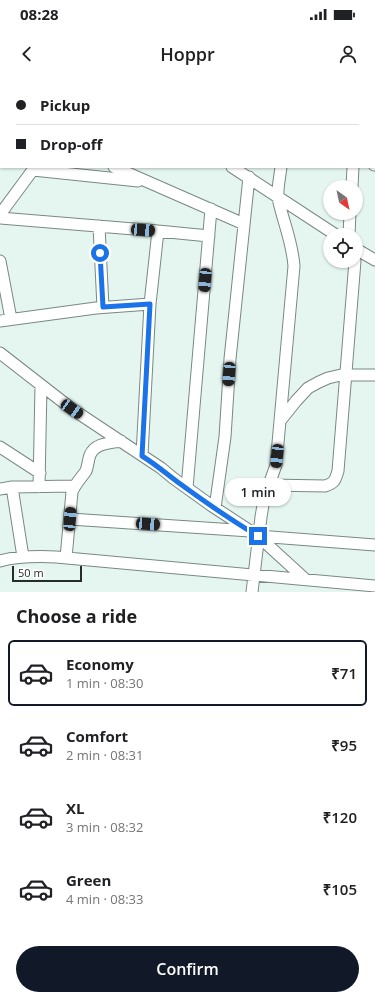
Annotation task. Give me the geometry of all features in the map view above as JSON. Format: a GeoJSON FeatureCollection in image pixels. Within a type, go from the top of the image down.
{"type":"FeatureCollection","features":[{"type":"Feature","properties":{"kind":"street"},"geometry":{"type":"LineString","coordinates":[[148,182],[34,168],[4,209],[0,217],[209,236]]}},
{"type":"Feature","properties":{"kind":"street"},"geometry":{"type":"LineString","coordinates":[[116,168],[244,224]]}},
{"type":"Feature","properties":{"kind":"street"},"geometry":{"type":"LineString","coordinates":[[234,168],[325,228]]}},
{"type":"Feature","properties":{"kind":"street"},"geometry":{"type":"LineString","coordinates":[[252,592],[255,534],[261,517],[264,499],[276,464],[294,266],[290,238],[278,197],[280,168]]}},
{"type":"Feature","properties":{"kind":"street"},"geometry":{"type":"LineString","coordinates":[[352,180],[353,168]]}},
{"type":"Feature","properties":{"kind":"street"},"geometry":{"type":"LineString","coordinates":[[215,508],[225,437],[230,359],[249,177]]}},
{"type":"Feature","properties":{"kind":"street"},"geometry":{"type":"LineString","coordinates":[[187,488],[211,209]]}},
{"type":"Feature","properties":{"kind":"street"},"geometry":{"type":"LineString","coordinates":[[99,226],[103,307]]}},
{"type":"Feature","properties":{"kind":"street"},"geometry":{"type":"LineString","coordinates":[[142,456],[150,304],[158,231]]}},
{"type":"Feature","properties":{"kind":"street"},"geometry":{"type":"LineString","coordinates":[[363,253],[375,260]]}},
{"type":"Feature","properties":{"kind":"street"},"geometry":{"type":"LineString","coordinates":[[0,261],[6,320],[103,307],[150,304]]}},
{"type":"Feature","properties":{"kind":"street"},"geometry":{"type":"LineString","coordinates":[[269,485],[325,486],[332,484],[336,479],[338,471],[354,268]]}},
{"type":"Feature","properties":{"kind":"street"},"geometry":{"type":"LineString","coordinates":[[0,353],[72,409],[161,468],[215,508],[255,534],[305,579]]}},
{"type":"Feature","properties":{"kind":"street"},"geometry":{"type":"LineString","coordinates":[[280,421],[308,388],[328,378],[341,375],[375,375]]}},
{"type":"Feature","properties":{"kind":"street"},"geometry":{"type":"LineString","coordinates":[[39,487],[41,384]]}},
{"type":"Feature","properties":{"kind":"street"},"geometry":{"type":"LineString","coordinates":[[66,558],[72,492],[74,486],[86,471],[90,455],[93,450],[104,444],[121,441]]}},
{"type":"Feature","properties":{"kind":"street"},"geometry":{"type":"LineString","coordinates":[[0,447],[40,473]]}},
{"type":"Feature","properties":{"kind":"street"},"geometry":{"type":"LineString","coordinates":[[0,489],[12,487],[74,486]]}},
{"type":"Feature","properties":{"kind":"street"},"geometry":{"type":"LineString","coordinates":[[12,487],[23,557]]}},
{"type":"Feature","properties":{"kind":"street"},"geometry":{"type":"LineString","coordinates":[[70,519],[375,545]]}},
{"type":"Feature","properties":{"kind":"street"},"geometry":{"type":"LineString","coordinates":[[0,561],[31,556],[66,558],[375,586]]}},
{"type":"Feature","properties":{"kind":"route"},"geometry":{"type":"LineString","coordinates":[[100,253],[103,307],[150,304],[142,456],[161,468],[212,506],[258,536]]}}]}
